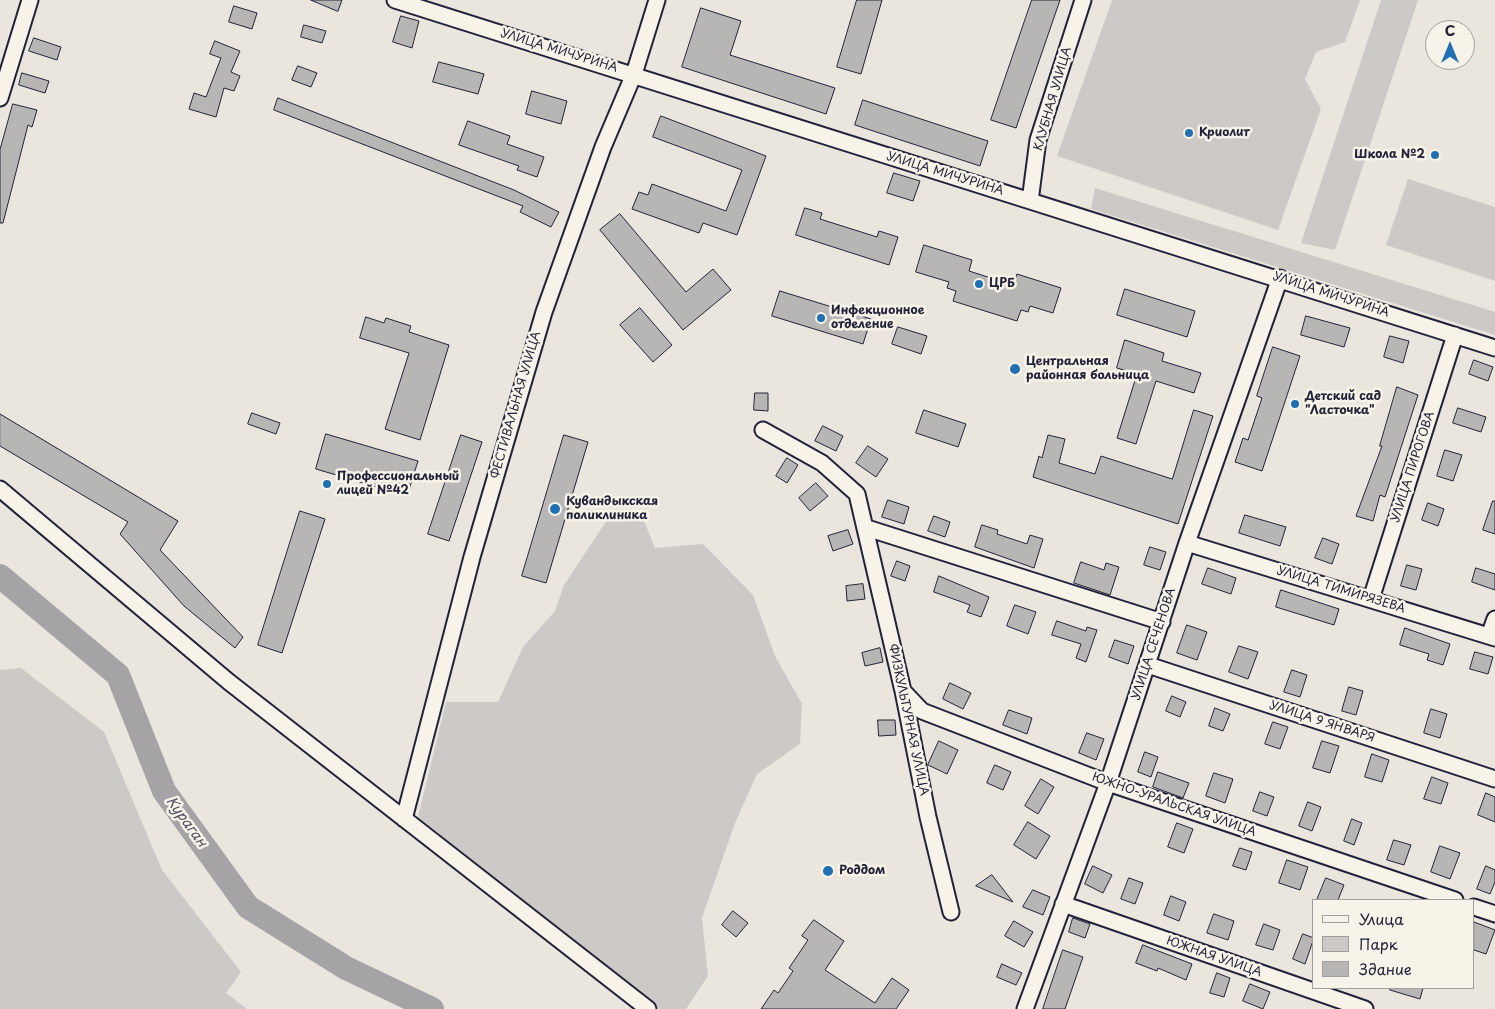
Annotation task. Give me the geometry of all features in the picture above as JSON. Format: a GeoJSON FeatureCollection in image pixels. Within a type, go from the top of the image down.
{"type":"FeatureCollection","features":[{"type":"Feature","properties":{"kind":"street"},"geometry":{"type":"LineString","coordinates":[[0,98],[30,0]]}},
{"type":"Feature","properties":{"kind":"street","name":"УЛИЦА МИЧУРИНА"},"geometry":{"type":"LineString","coordinates":[[395,0],[443,7],[766,119],[1280,278],[1495,348]]}},
{"type":"Feature","properties":{"kind":"street","name":"ФЕСТИВАЛЬНАЯ УЛИЦА"},"geometry":{"type":"LineString","coordinates":[[404,819],[478,539],[544,312],[603,147],[634,74],[657,0]]}},
{"type":"Feature","properties":{"kind":"street","name":"КЛУБНАЯ УЛИЦА"},"geometry":{"type":"LineString","coordinates":[[1030,200],[1038,140],[1083,0]]}},
{"type":"Feature","properties":{"kind":"street","name":"УЛИЦА СЕЧЕНОВА"},"geometry":{"type":"LineString","coordinates":[[1025,1009],[1108,783],[1187,543],[1280,278]]}},
{"type":"Feature","properties":{"kind":"street","name":"УЛИЦА ПИРОГОВА"},"geometry":{"type":"LineString","coordinates":[[1371,599],[1455,335]]}},
{"type":"Feature","properties":{"kind":"street","name":"ФИЗКУЛЬТУРНАЯ УЛИЦА"},"geometry":{"type":"LineString","coordinates":[[763,430],[822,463],[857,494],[867,528],[869,550],[903,691],[928,817],[951,912]]}},
{"type":"Feature","properties":{"kind":"street"},"geometry":{"type":"LineString","coordinates":[[0,489],[229,682],[648,1009]]}},
{"type":"Feature","properties":{"kind":"street"},"geometry":{"type":"LineString","coordinates":[[867,528],[1162,622]]}},
{"type":"Feature","properties":{"kind":"street","name":"УЛИЦА ТИМИРЯЗЕВА"},"geometry":{"type":"LineString","coordinates":[[1187,543],[1492,637]]}},
{"type":"Feature","properties":{"kind":"street"},"geometry":{"type":"LineString","coordinates":[[1492,637],[1495,619]]}},
{"type":"Feature","properties":{"kind":"street","name":"УЛИЦА 9 ЯНВАРЯ"},"geometry":{"type":"LineString","coordinates":[[1148,665],[1495,780]]}},
{"type":"Feature","properties":{"kind":"street","name":"ЮЖНО-УРАЛЬСКАЯ УЛИЦА"},"geometry":{"type":"LineString","coordinates":[[903,691],[922,711],[1108,783],[1452,899]]}},
{"type":"Feature","properties":{"kind":"street","name":"ЮЖНАЯ УЛИЦА"},"geometry":{"type":"LineString","coordinates":[[1063,904],[1365,1009]]}},
{"type":"Feature","properties":{"kind":"street"},"geometry":{"type":"LineString","coordinates":[[1475,907],[1495,914]]}},
{"type":"Feature","properties":{"kind":"green space","name":"Криолит"},"geometry":{"type":"Polygon","coordinates":[[[1112,0],[1360,0],[1345,42],[1316,52],[1305,79],[1321,109],[1278,230],[1057,156],[1112,0]]]}},
{"type":"Feature","properties":{"kind":"green space"},"geometry":{"type":"Polygon","coordinates":[[[1381,0],[1418,0],[1335,250],[1301,243],[1381,0]]]}},
{"type":"Feature","properties":{"kind":"green space"},"geometry":{"type":"Polygon","coordinates":[[[1408,179],[1495,207],[1495,281],[1386,245],[1408,179]]]}},
{"type":"Feature","properties":{"kind":"green space"},"geometry":{"type":"Polygon","coordinates":[[[1095,188],[1495,312],[1495,335],[1091,209],[1095,188]]]}},
{"type":"Feature","properties":{"kind":"green space"},"geometry":{"type":"Polygon","coordinates":[[[642,516],[655,548],[703,544],[753,595],[775,656],[802,704],[800,744],[757,774],[735,823],[702,918],[708,976],[686,1009],[660,1009],[418,817],[446,702],[498,702],[523,647],[555,611],[564,585],[607,520],[642,516]]]}},
{"type":"Feature","properties":{"kind":"green space"},"geometry":{"type":"Polygon","coordinates":[[[21,668],[104,732],[162,870],[241,972],[226,993],[247,1009],[0,1009],[0,670],[21,668]]]}},
{"type":"Feature","properties":{"kind":"building"},"geometry":{"type":"Polygon","coordinates":[[[311,0],[342,0],[338,11],[311,0]]]}},
{"type":"Feature","properties":{"kind":"building"},"geometry":{"type":"Polygon","coordinates":[[[857,0],[882,0],[861,74],[837,67],[857,0]]]}},
{"type":"Feature","properties":{"kind":"building"},"geometry":{"type":"Polygon","coordinates":[[[1032,0],[1060,0],[1016,128],[991,120],[1032,0]]]}},
{"type":"Feature","properties":{"kind":"building"},"geometry":{"type":"Polygon","coordinates":[[[234,6],[257,13],[252,29],[229,22],[234,6]]]}},
{"type":"Feature","properties":{"kind":"building"},"geometry":{"type":"Polygon","coordinates":[[[701,8],[741,21],[730,55],[835,88],[826,114],[682,67],[701,8]]]}},
{"type":"Feature","properties":{"kind":"building"},"geometry":{"type":"Polygon","coordinates":[[[401,16],[419,21],[412,48],[393,42],[401,16]]]}},
{"type":"Feature","properties":{"kind":"building"},"geometry":{"type":"Polygon","coordinates":[[[304,25],[326,31],[322,43],[301,37],[304,25]]]}},
{"type":"Feature","properties":{"kind":"building"},"geometry":{"type":"Polygon","coordinates":[[[34,38],[61,47],[57,60],[29,51],[34,38]]]}},
{"type":"Feature","properties":{"kind":"building"},"geometry":{"type":"Polygon","coordinates":[[[215,41],[240,51],[231,72],[240,76],[234,91],[224,88],[216,117],[189,109],[194,93],[206,97],[221,58],[210,54],[215,41]]]}},
{"type":"Feature","properties":{"kind":"building"},"geometry":{"type":"Polygon","coordinates":[[[439,62],[484,74],[478,94],[433,82],[439,62]]]}},
{"type":"Feature","properties":{"kind":"building"},"geometry":{"type":"Polygon","coordinates":[[[298,66],[317,73],[311,87],[292,80],[298,66]]]}},
{"type":"Feature","properties":{"kind":"building"},"geometry":{"type":"Polygon","coordinates":[[[22,73],[49,81],[45,93],[19,85],[22,73]]]}},
{"type":"Feature","properties":{"kind":"building"},"geometry":{"type":"Polygon","coordinates":[[[532,91],[567,101],[561,124],[526,114],[532,91]]]}},
{"type":"Feature","properties":{"kind":"building"},"geometry":{"type":"Polygon","coordinates":[[[278,98],[514,190],[559,212],[551,227],[520,212],[523,206],[274,110],[278,98]]]}},
{"type":"Feature","properties":{"kind":"building"},"geometry":{"type":"Polygon","coordinates":[[[863,100],[988,141],[980,166],[855,125],[863,100]]]}},
{"type":"Feature","properties":{"kind":"building"},"geometry":{"type":"Polygon","coordinates":[[[13,104],[37,110],[32,127],[28,125],[3,223],[0,223],[0,150],[13,104]]]}},
{"type":"Feature","properties":{"kind":"building"},"geometry":{"type":"Polygon","coordinates":[[[661,116],[766,156],[737,235],[703,223],[699,233],[632,209],[639,192],[648,195],[652,184],[726,211],[742,170],[653,137],[661,116]]]}},
{"type":"Feature","properties":{"kind":"building"},"geometry":{"type":"Polygon","coordinates":[[[468,121],[510,136],[507,144],[544,157],[537,177],[517,170],[519,166],[459,145],[468,121]]]}},
{"type":"Feature","properties":{"kind":"building"},"geometry":{"type":"Polygon","coordinates":[[[894,173],[920,181],[913,201],[887,193],[894,173]]]}},
{"type":"Feature","properties":{"kind":"building"},"geometry":{"type":"Polygon","coordinates":[[[805,208],[822,213],[820,219],[877,237],[879,231],[898,237],[889,265],[796,235],[805,208]]]}},
{"type":"Feature","properties":{"kind":"building"},"geometry":{"type":"Polygon","coordinates":[[[620,214],[686,292],[713,269],[731,290],[683,330],[600,230],[620,214]]]}},
{"type":"Feature","properties":{"kind":"building","name":"ЦРБ"},"geometry":{"type":"Polygon","coordinates":[[[924,245],[972,260],[969,271],[1013,285],[1017,274],[1061,288],[1053,313],[1030,306],[1028,312],[1021,310],[1017,321],[953,301],[956,291],[947,288],[949,282],[916,272],[924,245]]]}},
{"type":"Feature","properties":{"kind":"building"},"geometry":{"type":"Polygon","coordinates":[[[1125,289],[1195,311],[1187,337],[1117,315],[1125,289]]]}},
{"type":"Feature","properties":{"kind":"building","name":"Инфекционное отделение"},"geometry":{"type":"Polygon","coordinates":[[[780,291],[871,319],[863,344],[772,316],[780,291]]]}},
{"type":"Feature","properties":{"kind":"building"},"geometry":{"type":"Polygon","coordinates":[[[640,308],[672,345],[653,362],[620,325],[640,308]]]}},
{"type":"Feature","properties":{"kind":"building"},"geometry":{"type":"Polygon","coordinates":[[[1306,316],[1350,328],[1344,347],[1301,335],[1306,316]]]}},
{"type":"Feature","properties":{"kind":"building"},"geometry":{"type":"Polygon","coordinates":[[[366,317],[384,323],[386,318],[411,326],[409,332],[449,345],[420,440],[385,429],[409,353],[360,338],[366,317]]]}},
{"type":"Feature","properties":{"kind":"building"},"geometry":{"type":"Polygon","coordinates":[[[898,327],[927,336],[921,354],[892,344],[898,327]]]}},
{"type":"Feature","properties":{"kind":"building"},"geometry":{"type":"Polygon","coordinates":[[[1390,336],[1409,341],[1403,363],[1384,357],[1390,336]]]}},
{"type":"Feature","properties":{"kind":"building"},"geometry":{"type":"Polygon","coordinates":[[[1125,340],[1164,353],[1162,361],[1201,373],[1194,393],[1156,381],[1136,444],[1117,438],[1137,374],[1117,368],[1125,340]]]}},
{"type":"Feature","properties":{"kind":"building"},"geometry":{"type":"Polygon","coordinates":[[[1273,347],[1300,356],[1262,471],[1235,462],[1243,438],[1248,440],[1262,398],[1257,396],[1273,347]]]}},
{"type":"Feature","properties":{"kind":"building"},"geometry":{"type":"Polygon","coordinates":[[[1474,360],[1493,367],[1488,381],[1469,374],[1474,360]]]}},
{"type":"Feature","properties":{"kind":"building"},"geometry":{"type":"Polygon","coordinates":[[[1397,387],[1418,395],[1385,497],[1380,495],[1373,521],[1356,516],[1382,446],[1380,446],[1397,387]]]}},
{"type":"Feature","properties":{"kind":"building"},"geometry":{"type":"Polygon","coordinates":[[[755,393],[768,393],[768,411],[754,410],[755,393]]]}},
{"type":"Feature","properties":{"kind":"building"},"geometry":{"type":"Polygon","coordinates":[[[1458,408],[1486,417],[1481,432],[1453,423],[1458,408]]]}},
{"type":"Feature","properties":{"kind":"building"},"geometry":{"type":"Polygon","coordinates":[[[924,410],[966,424],[958,447],[916,433],[924,410]]]}},
{"type":"Feature","properties":{"kind":"building"},"geometry":{"type":"Polygon","coordinates":[[[1194,410],[1213,416],[1178,524],[1033,477],[1039,456],[1042,458],[1048,435],[1065,439],[1059,463],[1095,474],[1101,456],[1172,479],[1194,410]]]}},
{"type":"Feature","properties":{"kind":"building"},"geometry":{"type":"Polygon","coordinates":[[[252,413],[280,423],[276,434],[248,424],[252,413]]]}},
{"type":"Feature","properties":{"kind":"building"},"geometry":{"type":"Polygon","coordinates":[[[0,414],[178,521],[160,550],[243,637],[235,648],[184,606],[120,534],[128,522],[0,446],[0,414]]]}},
{"type":"Feature","properties":{"kind":"building"},"geometry":{"type":"Polygon","coordinates":[[[823,426],[843,436],[836,451],[815,441],[823,426]]]}},
{"type":"Feature","properties":{"kind":"building"},"geometry":{"type":"Polygon","coordinates":[[[326,434],[418,461],[407,496],[316,469],[326,434]]]}},
{"type":"Feature","properties":{"kind":"building"},"geometry":{"type":"Polygon","coordinates":[[[461,435],[482,442],[449,541],[428,534],[461,435]]]}},
{"type":"Feature","properties":{"kind":"building","name":"Кувандыкская поликлиника"},"geometry":{"type":"Polygon","coordinates":[[[564,435],[588,442],[546,583],[522,576],[564,435]]]}},
{"type":"Feature","properties":{"kind":"building"},"geometry":{"type":"Polygon","coordinates":[[[868,446],[888,459],[876,477],[856,463],[868,446]]]}},
{"type":"Feature","properties":{"kind":"building"},"geometry":{"type":"Polygon","coordinates":[[[1445,450],[1462,455],[1453,481],[1437,476],[1445,450]]]}},
{"type":"Feature","properties":{"kind":"building"},"geometry":{"type":"Polygon","coordinates":[[[787,458],[798,465],[787,483],[776,476],[787,458]]]}},
{"type":"Feature","properties":{"kind":"building"},"geometry":{"type":"Polygon","coordinates":[[[816,483],[828,496],[810,511],[799,498],[816,483]]]}},
{"type":"Feature","properties":{"kind":"building"},"geometry":{"type":"Polygon","coordinates":[[[888,500],[909,507],[904,524],[882,517],[888,500]]]}},
{"type":"Feature","properties":{"kind":"building"},"geometry":{"type":"Polygon","coordinates":[[[1493,501],[1495,501],[1495,534],[1483,530],[1493,501]]]}},
{"type":"Feature","properties":{"kind":"building"},"geometry":{"type":"Polygon","coordinates":[[[1428,503],[1444,509],[1438,526],[1422,520],[1428,503]]]}},
{"type":"Feature","properties":{"kind":"building"},"geometry":{"type":"Polygon","coordinates":[[[300,511],[325,519],[282,653],[258,645],[300,511]]]}},
{"type":"Feature","properties":{"kind":"building"},"geometry":{"type":"Polygon","coordinates":[[[1245,515],[1286,527],[1280,546],[1239,533],[1245,515]]]}},
{"type":"Feature","properties":{"kind":"building"},"geometry":{"type":"Polygon","coordinates":[[[934,516],[950,522],[945,537],[928,531],[934,516]]]}},
{"type":"Feature","properties":{"kind":"building"},"geometry":{"type":"Polygon","coordinates":[[[982,525],[998,530],[997,534],[1027,544],[1030,535],[1043,539],[1034,568],[975,547],[982,525]]]}},
{"type":"Feature","properties":{"kind":"building"},"geometry":{"type":"Polygon","coordinates":[[[848,530],[853,544],[833,551],[828,536],[848,530]]]}},
{"type":"Feature","properties":{"kind":"building"},"geometry":{"type":"Polygon","coordinates":[[[1323,538],[1339,544],[1332,564],[1315,558],[1323,538]]]}},
{"type":"Feature","properties":{"kind":"building"},"geometry":{"type":"Polygon","coordinates":[[[1150,547],[1166,552],[1160,570],[1144,565],[1150,547]]]}},
{"type":"Feature","properties":{"kind":"building"},"geometry":{"type":"Polygon","coordinates":[[[897,561],[910,566],[905,581],[891,576],[897,561]]]}},
{"type":"Feature","properties":{"kind":"building"},"geometry":{"type":"Polygon","coordinates":[[[1081,562],[1104,570],[1106,563],[1119,567],[1110,595],[1074,583],[1081,562]]]}},
{"type":"Feature","properties":{"kind":"building"},"geometry":{"type":"Polygon","coordinates":[[[1407,565],[1422,569],[1416,590],[1401,586],[1407,565]]]}},
{"type":"Feature","properties":{"kind":"building"},"geometry":{"type":"Polygon","coordinates":[[[1208,568],[1236,578],[1231,594],[1202,584],[1208,568]]]}},
{"type":"Feature","properties":{"kind":"building"},"geometry":{"type":"Polygon","coordinates":[[[1476,568],[1495,574],[1495,590],[1472,582],[1476,568]]]}},
{"type":"Feature","properties":{"kind":"building"},"geometry":{"type":"Polygon","coordinates":[[[939,576],[989,597],[981,617],[967,612],[970,605],[934,592],[939,576]]]}},
{"type":"Feature","properties":{"kind":"building"},"geometry":{"type":"Polygon","coordinates":[[[863,584],[865,599],[847,601],[846,586],[863,584]]]}},
{"type":"Feature","properties":{"kind":"building"},"geometry":{"type":"Polygon","coordinates":[[[1281,590],[1339,609],[1334,625],[1276,607],[1281,590]]]}},
{"type":"Feature","properties":{"kind":"building"},"geometry":{"type":"Polygon","coordinates":[[[1015,605],[1036,612],[1028,634],[1007,626],[1015,605]]]}},
{"type":"Feature","properties":{"kind":"building"},"geometry":{"type":"Polygon","coordinates":[[[1057,621],[1086,631],[1087,627],[1097,630],[1086,662],[1076,658],[1081,644],[1052,635],[1057,621]]]}},
{"type":"Feature","properties":{"kind":"building"},"geometry":{"type":"Polygon","coordinates":[[[1187,625],[1207,632],[1197,660],[1177,653],[1187,625]]]}},
{"type":"Feature","properties":{"kind":"building"},"geometry":{"type":"Polygon","coordinates":[[[1405,628],[1450,644],[1443,665],[1427,660],[1429,654],[1400,645],[1405,628]]]}},
{"type":"Feature","properties":{"kind":"building"},"geometry":{"type":"Polygon","coordinates":[[[1115,640],[1134,646],[1128,664],[1109,657],[1115,640]]]}},
{"type":"Feature","properties":{"kind":"building"},"geometry":{"type":"Polygon","coordinates":[[[1239,646],[1258,652],[1248,679],[1229,672],[1239,646]]]}},
{"type":"Feature","properties":{"kind":"building"},"geometry":{"type":"Polygon","coordinates":[[[880,648],[883,662],[865,666],[862,653],[880,648]]]}},
{"type":"Feature","properties":{"kind":"building"},"geometry":{"type":"Polygon","coordinates":[[[1475,652],[1493,657],[1488,674],[1470,669],[1475,652]]]}},
{"type":"Feature","properties":{"kind":"building"},"geometry":{"type":"Polygon","coordinates":[[[1292,670],[1307,675],[1300,697],[1284,692],[1292,670]]]}},
{"type":"Feature","properties":{"kind":"building"},"geometry":{"type":"Polygon","coordinates":[[[950,683],[971,693],[963,709],[943,699],[950,683]]]}},
{"type":"Feature","properties":{"kind":"building"},"geometry":{"type":"Polygon","coordinates":[[[1349,687],[1363,691],[1356,715],[1342,711],[1349,687]]]}},
{"type":"Feature","properties":{"kind":"building"},"geometry":{"type":"Polygon","coordinates":[[[1172,696],[1186,702],[1180,717],[1166,711],[1172,696]]]}},
{"type":"Feature","properties":{"kind":"building"},"geometry":{"type":"Polygon","coordinates":[[[1215,708],[1230,714],[1223,731],[1209,726],[1215,708]]]}},
{"type":"Feature","properties":{"kind":"building"},"geometry":{"type":"Polygon","coordinates":[[[1431,709],[1447,714],[1440,738],[1424,733],[1431,709]]]}},
{"type":"Feature","properties":{"kind":"building"},"geometry":{"type":"Polygon","coordinates":[[[1009,710],[1032,718],[1027,734],[1003,725],[1009,710]]]}},
{"type":"Feature","properties":{"kind":"building"},"geometry":{"type":"Polygon","coordinates":[[[878,720],[895,720],[896,735],[879,736],[878,720]]]}},
{"type":"Feature","properties":{"kind":"building"},"geometry":{"type":"Polygon","coordinates":[[[1273,722],[1288,727],[1280,749],[1265,744],[1273,722]]]}},
{"type":"Feature","properties":{"kind":"building"},"geometry":{"type":"Polygon","coordinates":[[[1087,733],[1104,739],[1096,760],[1079,753],[1087,733]]]}},
{"type":"Feature","properties":{"kind":"building"},"geometry":{"type":"Polygon","coordinates":[[[939,741],[958,750],[947,774],[928,765],[939,741]]]}},
{"type":"Feature","properties":{"kind":"building"},"geometry":{"type":"Polygon","coordinates":[[[1322,741],[1339,746],[1330,773],[1313,768],[1322,741]]]}},
{"type":"Feature","properties":{"kind":"building"},"geometry":{"type":"Polygon","coordinates":[[[1145,752],[1158,757],[1151,777],[1138,772],[1145,752]]]}},
{"type":"Feature","properties":{"kind":"building"},"geometry":{"type":"Polygon","coordinates":[[[1372,754],[1389,760],[1382,782],[1365,777],[1372,754]]]}},
{"type":"Feature","properties":{"kind":"building"},"geometry":{"type":"Polygon","coordinates":[[[995,765],[1011,772],[1003,790],[987,783],[995,765]]]}},
{"type":"Feature","properties":{"kind":"building"},"geometry":{"type":"Polygon","coordinates":[[[1158,772],[1189,783],[1183,798],[1153,787],[1158,772]]]}},
{"type":"Feature","properties":{"kind":"building"},"geometry":{"type":"Polygon","coordinates":[[[1214,773],[1233,779],[1225,803],[1206,796],[1214,773]]]}},
{"type":"Feature","properties":{"kind":"building"},"geometry":{"type":"Polygon","coordinates":[[[1432,777],[1448,783],[1441,804],[1424,799],[1432,777]]]}},
{"type":"Feature","properties":{"kind":"building"},"geometry":{"type":"Polygon","coordinates":[[[1041,779],[1054,787],[1038,814],[1025,806],[1041,779]]]}},
{"type":"Feature","properties":{"kind":"building"},"geometry":{"type":"Polygon","coordinates":[[[1260,792],[1274,797],[1267,816],[1253,811],[1260,792]]]}},
{"type":"Feature","properties":{"kind":"building"},"geometry":{"type":"Polygon","coordinates":[[[1486,793],[1495,797],[1495,822],[1478,815],[1486,793]]]}},
{"type":"Feature","properties":{"kind":"building"},"geometry":{"type":"Polygon","coordinates":[[[1308,802],[1321,807],[1312,831],[1299,826],[1308,802]]]}},
{"type":"Feature","properties":{"kind":"building"},"geometry":{"type":"Polygon","coordinates":[[[1352,819],[1362,823],[1354,845],[1344,841],[1352,819]]]}},
{"type":"Feature","properties":{"kind":"building"},"geometry":{"type":"Polygon","coordinates":[[[1028,822],[1050,836],[1036,859],[1014,845],[1028,822]]]}},
{"type":"Feature","properties":{"kind":"building"},"geometry":{"type":"Polygon","coordinates":[[[1177,823],[1193,829],[1184,853],[1168,847],[1177,823]]]}},
{"type":"Feature","properties":{"kind":"building"},"geometry":{"type":"Polygon","coordinates":[[[1394,840],[1411,845],[1404,865],[1387,860],[1394,840]]]}},
{"type":"Feature","properties":{"kind":"building"},"geometry":{"type":"Polygon","coordinates":[[[1440,846],[1460,853],[1450,879],[1431,872],[1440,846]]]}},
{"type":"Feature","properties":{"kind":"building"},"geometry":{"type":"Polygon","coordinates":[[[1240,848],[1252,852],[1246,870],[1233,866],[1240,848]]]}},
{"type":"Feature","properties":{"kind":"building"},"geometry":{"type":"Polygon","coordinates":[[[1287,860],[1308,867],[1300,890],[1279,883],[1287,860]]]}},
{"type":"Feature","properties":{"kind":"building"},"geometry":{"type":"Polygon","coordinates":[[[1093,866],[1112,875],[1103,893],[1085,884],[1093,866]]]}},
{"type":"Feature","properties":{"kind":"building"},"geometry":{"type":"Polygon","coordinates":[[[1486,866],[1495,870],[1495,882],[1490,894],[1477,889],[1486,866]]]}},
{"type":"Feature","properties":{"kind":"building"},"geometry":{"type":"Polygon","coordinates":[[[992,875],[1013,902],[976,886],[992,875]]]}},
{"type":"Feature","properties":{"kind":"building"},"geometry":{"type":"Polygon","coordinates":[[[1129,878],[1143,883],[1135,904],[1121,899],[1129,878]]]}},
{"type":"Feature","properties":{"kind":"building"},"geometry":{"type":"Polygon","coordinates":[[[1326,878],[1344,885],[1338,899],[1317,899],[1326,878]]]}},
{"type":"Feature","properties":{"kind":"building"},"geometry":{"type":"Polygon","coordinates":[[[1033,890],[1050,897],[1043,915],[1023,907],[1033,890]]]}},
{"type":"Feature","properties":{"kind":"building"},"geometry":{"type":"Polygon","coordinates":[[[1171,896],[1186,902],[1179,921],[1164,915],[1171,896]]]}},
{"type":"Feature","properties":{"kind":"building"},"geometry":{"type":"Polygon","coordinates":[[[733,911],[748,923],[736,937],[722,925],[733,911]]]}},
{"type":"Feature","properties":{"kind":"building"},"geometry":{"type":"Polygon","coordinates":[[[1214,914],[1234,921],[1228,940],[1207,933],[1214,914]]]}},
{"type":"Feature","properties":{"kind":"building"},"geometry":{"type":"Polygon","coordinates":[[[1073,918],[1090,924],[1085,938],[1069,932],[1073,918]]]}},
{"type":"Feature","properties":{"kind":"building"},"geometry":{"type":"Polygon","coordinates":[[[814,920],[844,941],[825,970],[875,1003],[892,978],[909,990],[896,1009],[761,1009],[774,990],[778,993],[793,971],[789,968],[808,940],[802,936],[814,920]]]}},
{"type":"Feature","properties":{"kind":"building"},"geometry":{"type":"Polygon","coordinates":[[[1014,921],[1033,932],[1024,947],[1005,936],[1014,921]]]}},
{"type":"Feature","properties":{"kind":"building"},"geometry":{"type":"Polygon","coordinates":[[[1475,922],[1495,930],[1486,954],[1475,950],[1475,922]]]}},
{"type":"Feature","properties":{"kind":"building"},"geometry":{"type":"Polygon","coordinates":[[[1264,924],[1280,930],[1273,950],[1256,945],[1264,924]]]}},
{"type":"Feature","properties":{"kind":"building"},"geometry":{"type":"Polygon","coordinates":[[[1303,934],[1312,937],[1312,944],[1305,964],[1293,959],[1303,934]]]}},
{"type":"Feature","properties":{"kind":"building"},"geometry":{"type":"Polygon","coordinates":[[[1143,945],[1192,964],[1186,980],[1158,968],[1157,971],[1136,963],[1143,945]]]}},
{"type":"Feature","properties":{"kind":"building"},"geometry":{"type":"Polygon","coordinates":[[[1063,950],[1083,957],[1065,1009],[1043,1009],[1063,950]]]}},
{"type":"Feature","properties":{"kind":"building"},"geometry":{"type":"Polygon","coordinates":[[[1002,964],[1022,973],[1016,985],[997,977],[1002,964]]]}},
{"type":"Feature","properties":{"kind":"building"},"geometry":{"type":"Polygon","coordinates":[[[1217,973],[1230,978],[1224,997],[1210,993],[1217,973]]]}},
{"type":"Feature","properties":{"kind":"building"},"geometry":{"type":"Polygon","coordinates":[[[1250,984],[1270,992],[1263,1009],[1243,1001],[1250,984]]]}},
{"type":"Feature","properties":{"kind":"building"},"geometry":{"type":"Polygon","coordinates":[[[1390,989],[1423,989],[1420,999],[1390,989]]]}},
{"type":"Feature","properties":{"kind":"waterway","name":"Кураган"},"geometry":{"type":"LineString","coordinates":[[0,576],[118,675],[164,791],[248,907],[346,968],[432,1009]]}},
{"type":"Feature","properties":{"kind":"place","name":"Криолит"},"geometry":{"type":"Point","coordinates":[1189,133]}},
{"type":"Feature","properties":{"kind":"place","name":"Школа №2"},"geometry":{"type":"Point","coordinates":[1435,155]}},
{"type":"Feature","properties":{"kind":"place","name":"ЦРБ"},"geometry":{"type":"Point","coordinates":[979,284]}},
{"type":"Feature","properties":{"kind":"place","name":"Инфекционное отделение"},"geometry":{"type":"Point","coordinates":[821,318]}},
{"type":"Feature","properties":{"kind":"place","name":"Центральная районная больница"},"geometry":{"type":"Point","coordinates":[1015,369]}},
{"type":"Feature","properties":{"kind":"place","name":"Детский сад \"Ласточка\""},"geometry":{"type":"Point","coordinates":[1295,404]}},
{"type":"Feature","properties":{"kind":"place","name":"Профессиональный лицей №42"},"geometry":{"type":"Point","coordinates":[327,484]}},
{"type":"Feature","properties":{"kind":"place","name":"Кувандыкская поликлиника"},"geometry":{"type":"Point","coordinates":[555,509]}},
{"type":"Feature","properties":{"kind":"place","name":"Роддом"},"geometry":{"type":"Point","coordinates":[828,871]}}]}
